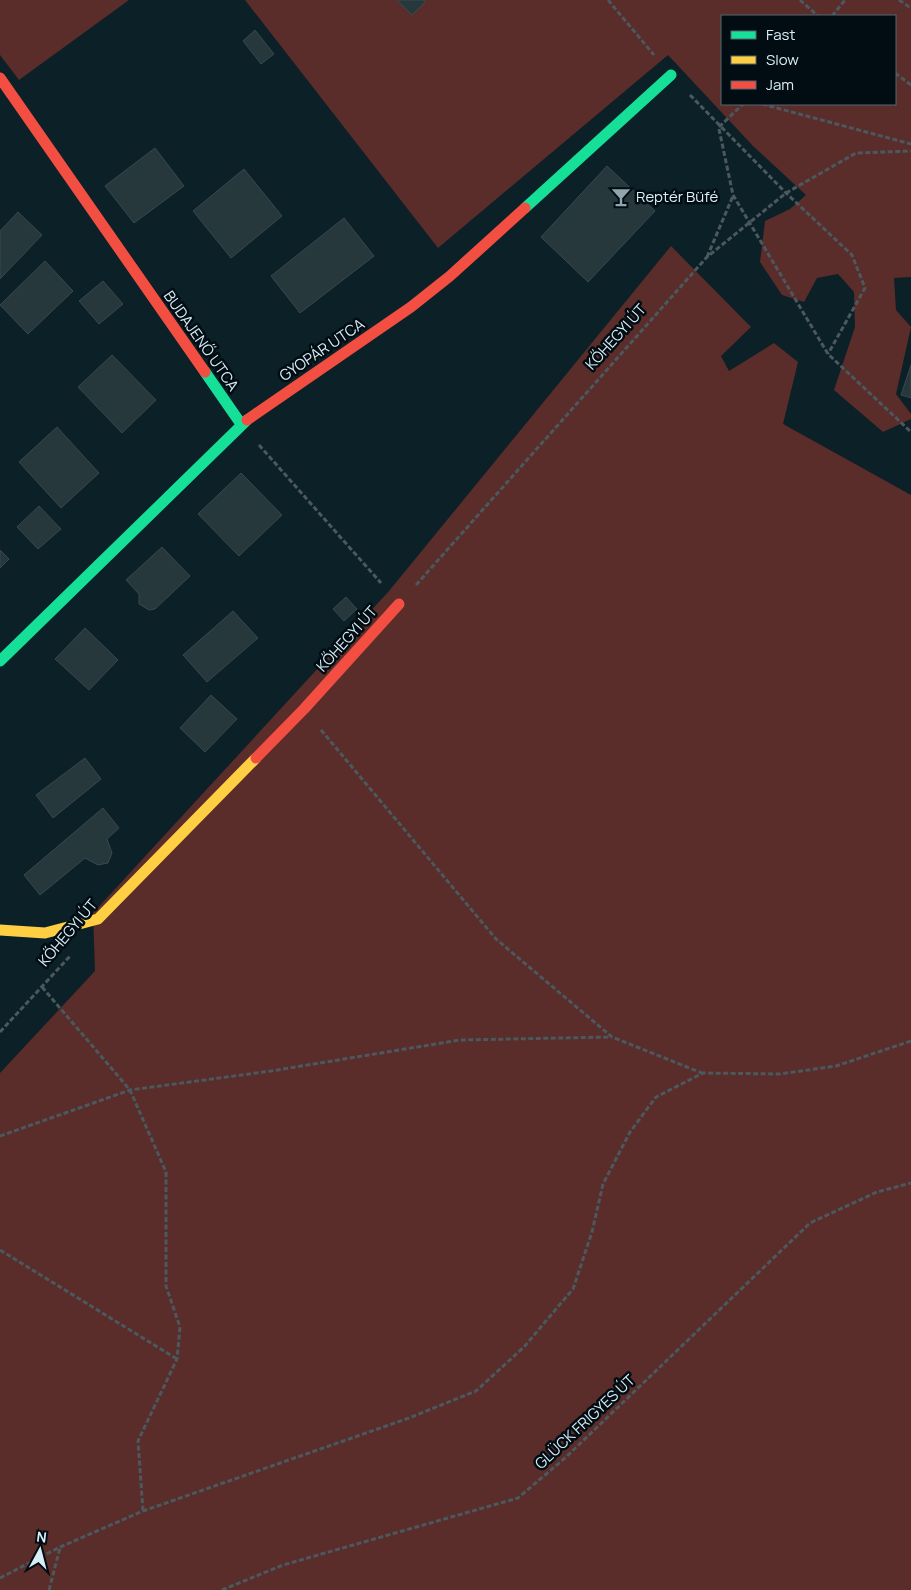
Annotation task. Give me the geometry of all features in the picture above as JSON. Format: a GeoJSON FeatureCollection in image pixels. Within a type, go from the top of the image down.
{"type":"FeatureCollection","features":[{"type":"Feature","properties":{"kind":"street","name":"GYOPÁR UTCA"},"geometry":{"type":"LineString","coordinates":[[0,661],[241,424],[411,307],[450,276],[670,75]]}},
{"type":"Feature","properties":{"kind":"street","name":"BUDAJENŐ UTCA"},"geometry":{"type":"LineString","coordinates":[[0,78],[241,424]]}},
{"type":"Feature","properties":{"kind":"street","name":"KŐHEGYI ÚT"},"geometry":{"type":"LineString","coordinates":[[0,930],[45,933],[98,919],[304,709],[399,604]]}},
{"type":"Feature","properties":{"kind":"path"},"geometry":{"type":"LineString","coordinates":[[608,0],[670,75],[719,127],[852,255],[865,288],[828,354]]}},
{"type":"Feature","properties":{"kind":"path"},"geometry":{"type":"LineString","coordinates":[[800,0],[817,15]]}},
{"type":"Feature","properties":{"kind":"path"},"geometry":{"type":"LineString","coordinates":[[833,15],[845,0]]}},
{"type":"Feature","properties":{"kind":"path"},"geometry":{"type":"LineString","coordinates":[[899,0],[911,8]]}},
{"type":"Feature","properties":{"kind":"path"},"geometry":{"type":"LineString","coordinates":[[896,74],[911,85]]}},
{"type":"Feature","properties":{"kind":"path"},"geometry":{"type":"LineString","coordinates":[[719,127],[742,105]]}},
{"type":"Feature","properties":{"kind":"path"},"geometry":{"type":"LineString","coordinates":[[766,105],[911,144]]}},
{"type":"Feature","properties":{"kind":"path"},"geometry":{"type":"LineString","coordinates":[[719,127],[733,195],[828,354],[911,432]]}},
{"type":"Feature","properties":{"kind":"path"},"geometry":{"type":"LineString","coordinates":[[707,257],[786,193],[856,153],[911,150]]}},
{"type":"Feature","properties":{"kind":"path"},"geometry":{"type":"LineString","coordinates":[[707,257],[733,195]]}},
{"type":"Feature","properties":{"kind":"path","name":"KŐHEGYI ÚT"},"geometry":{"type":"LineString","coordinates":[[399,604],[707,257]]}},
{"type":"Feature","properties":{"kind":"path"},"geometry":{"type":"LineString","coordinates":[[241,424],[399,604]]}},
{"type":"Feature","properties":{"kind":"path"},"geometry":{"type":"LineString","coordinates":[[304,709],[496,938],[612,1037],[703,1073],[780,1074],[836,1066],[911,1040]]}},
{"type":"Feature","properties":{"kind":"path","name":"KŐHEGYI ÚT"},"geometry":{"type":"LineString","coordinates":[[0,1032],[76,950]]}},
{"type":"Feature","properties":{"kind":"path"},"geometry":{"type":"LineString","coordinates":[[42,987],[130,1090],[166,1172],[166,1286],[180,1327],[177,1359],[138,1441],[143,1511]]}},
{"type":"Feature","properties":{"kind":"path"},"geometry":{"type":"LineString","coordinates":[[0,1136],[130,1090],[271,1071],[460,1040],[612,1037]]}},
{"type":"Feature","properties":{"kind":"path"},"geometry":{"type":"LineString","coordinates":[[0,1578],[60,1547],[143,1511],[409,1418],[476,1391],[524,1347],[573,1289],[592,1232],[603,1184],[630,1132],[656,1097],[703,1073]]}},
{"type":"Feature","properties":{"kind":"path","name":"GLÜCK FRIGYES ÚT"},"geometry":{"type":"LineString","coordinates":[[222,1590],[283,1565],[518,1498],[565,1458],[810,1223],[877,1192],[911,1183]]}},
{"type":"Feature","properties":{"kind":"path"},"geometry":{"type":"LineString","coordinates":[[0,1250],[177,1359]]}},
{"type":"Feature","properties":{"kind":"path"},"geometry":{"type":"LineString","coordinates":[[49,1590],[60,1547]]}},
{"type":"Feature","properties":{"kind":"shaded area"},"geometry":{"type":"Polygon","coordinates":[[[0,0],[129,0],[19,80],[0,55],[0,0]]]}},
{"type":"Feature","properties":{"kind":"shaded area"},"geometry":{"type":"Polygon","coordinates":[[[245,0],[911,0],[911,277],[894,278],[896,310],[911,327],[896,394],[911,414],[911,419],[883,432],[834,390],[855,327],[854,292],[838,274],[817,278],[804,302],[782,295],[760,262],[765,221],[790,209],[806,195],[753,146],[668,55],[438,248],[245,0]]]}},
{"type":"Feature","properties":{"kind":"shaded area"},"geometry":{"type":"Polygon","coordinates":[[[671,246],[751,327],[721,356],[729,371],[774,343],[798,362],[783,424],[911,495],[911,1590],[0,1590],[0,1073],[95,971],[93,913],[389,591],[671,246]]]}},
{"type":"Feature","properties":{"kind":"building"},"geometry":{"type":"Polygon","coordinates":[[[397,0],[423,0],[425,2],[412,15],[397,0]]]}},
{"type":"Feature","properties":{"kind":"building"},"geometry":{"type":"Polygon","coordinates":[[[255,30],[274,54],[261,64],[243,41],[255,30]]]}},
{"type":"Feature","properties":{"kind":"building"},"geometry":{"type":"Polygon","coordinates":[[[155,148],[184,186],[134,223],[105,186],[155,148]]]}},
{"type":"Feature","properties":{"kind":"building"},"geometry":{"type":"Polygon","coordinates":[[[607,166],[655,211],[588,282],[541,237],[607,166]]]}},
{"type":"Feature","properties":{"kind":"building"},"geometry":{"type":"Polygon","coordinates":[[[244,169],[282,216],[231,258],[193,211],[244,169]]]}},
{"type":"Feature","properties":{"kind":"building"},"geometry":{"type":"Polygon","coordinates":[[[18,212],[42,235],[0,279],[0,231],[18,212]]]}},
{"type":"Feature","properties":{"kind":"building"},"geometry":{"type":"Polygon","coordinates":[[[344,218],[374,256],[300,313],[271,276],[344,218]]]}},
{"type":"Feature","properties":{"kind":"building"},"geometry":{"type":"Polygon","coordinates":[[[45,261],[73,291],[28,334],[0,305],[45,261]]]}},
{"type":"Feature","properties":{"kind":"building"},"geometry":{"type":"Polygon","coordinates":[[[103,281],[123,304],[99,324],[79,301],[103,281]]]}},
{"type":"Feature","properties":{"kind":"building"},"geometry":{"type":"Polygon","coordinates":[[[112,355],[156,400],[122,433],[78,387],[112,355]]]}},
{"type":"Feature","properties":{"kind":"building"},"geometry":{"type":"Polygon","coordinates":[[[911,365],[911,398],[901,395],[911,365]]]}},
{"type":"Feature","properties":{"kind":"building"},"geometry":{"type":"Polygon","coordinates":[[[57,427],[99,473],[61,508],[19,462],[57,427]]]}},
{"type":"Feature","properties":{"kind":"building"},"geometry":{"type":"Polygon","coordinates":[[[241,473],[282,515],[239,556],[198,514],[241,473]]]}},
{"type":"Feature","properties":{"kind":"building"},"geometry":{"type":"Polygon","coordinates":[[[39,506],[61,529],[38,549],[17,527],[39,506]]]}},
{"type":"Feature","properties":{"kind":"building"},"geometry":{"type":"Polygon","coordinates":[[[162,547],[190,576],[155,609],[149,610],[139,604],[139,594],[126,580],[162,547]]]}},
{"type":"Feature","properties":{"kind":"building"},"geometry":{"type":"Polygon","coordinates":[[[0,550],[9,559],[0,568],[0,550]]]}},
{"type":"Feature","properties":{"kind":"building"},"geometry":{"type":"Polygon","coordinates":[[[346,597],[357,609],[344,621],[333,609],[346,597]]]}},
{"type":"Feature","properties":{"kind":"building"},"geometry":{"type":"Polygon","coordinates":[[[233,611],[258,638],[207,682],[183,655],[233,611]]]}},
{"type":"Feature","properties":{"kind":"building"},"geometry":{"type":"Polygon","coordinates":[[[85,628],[118,660],[89,690],[55,659],[85,628]]]}},
{"type":"Feature","properties":{"kind":"building"},"geometry":{"type":"Polygon","coordinates":[[[211,695],[237,719],[205,752],[180,728],[211,695]]]}},
{"type":"Feature","properties":{"kind":"building"},"geometry":{"type":"Polygon","coordinates":[[[85,758],[101,779],[53,818],[36,795],[85,758]]]}},
{"type":"Feature","properties":{"kind":"building"},"geometry":{"type":"Polygon","coordinates":[[[103,808],[119,828],[107,839],[112,853],[108,863],[98,865],[85,858],[40,895],[24,875],[103,808]]]}},
{"type":"Feature","properties":{"kind":"traffic: fast"},"geometry":{"type":"LineString","coordinates":[[525,208],[671,75]]}},
{"type":"Feature","properties":{"kind":"traffic: fast"},"geometry":{"type":"LineString","coordinates":[[205,372],[241,424]]}},
{"type":"Feature","properties":{"kind":"traffic: fast"},"geometry":{"type":"LineString","coordinates":[[0,661],[247,420]]}},
{"type":"Feature","properties":{"kind":"traffic: slow"},"geometry":{"type":"LineString","coordinates":[[0,930],[45,933],[98,919],[256,758]]}},
{"type":"Feature","properties":{"kind":"traffic: jam"},"geometry":{"type":"LineString","coordinates":[[0,78],[205,372]]}},
{"type":"Feature","properties":{"kind":"traffic: jam"},"geometry":{"type":"LineString","coordinates":[[247,420],[411,307],[450,276],[525,208]]}},
{"type":"Feature","properties":{"kind":"traffic: jam"},"geometry":{"type":"LineString","coordinates":[[256,758],[304,709],[399,604]]}},
{"type":"Feature","properties":{"kind":"place","name":"Reptér Büfé"},"geometry":{"type":"Point","coordinates":[621,197]}}]}
